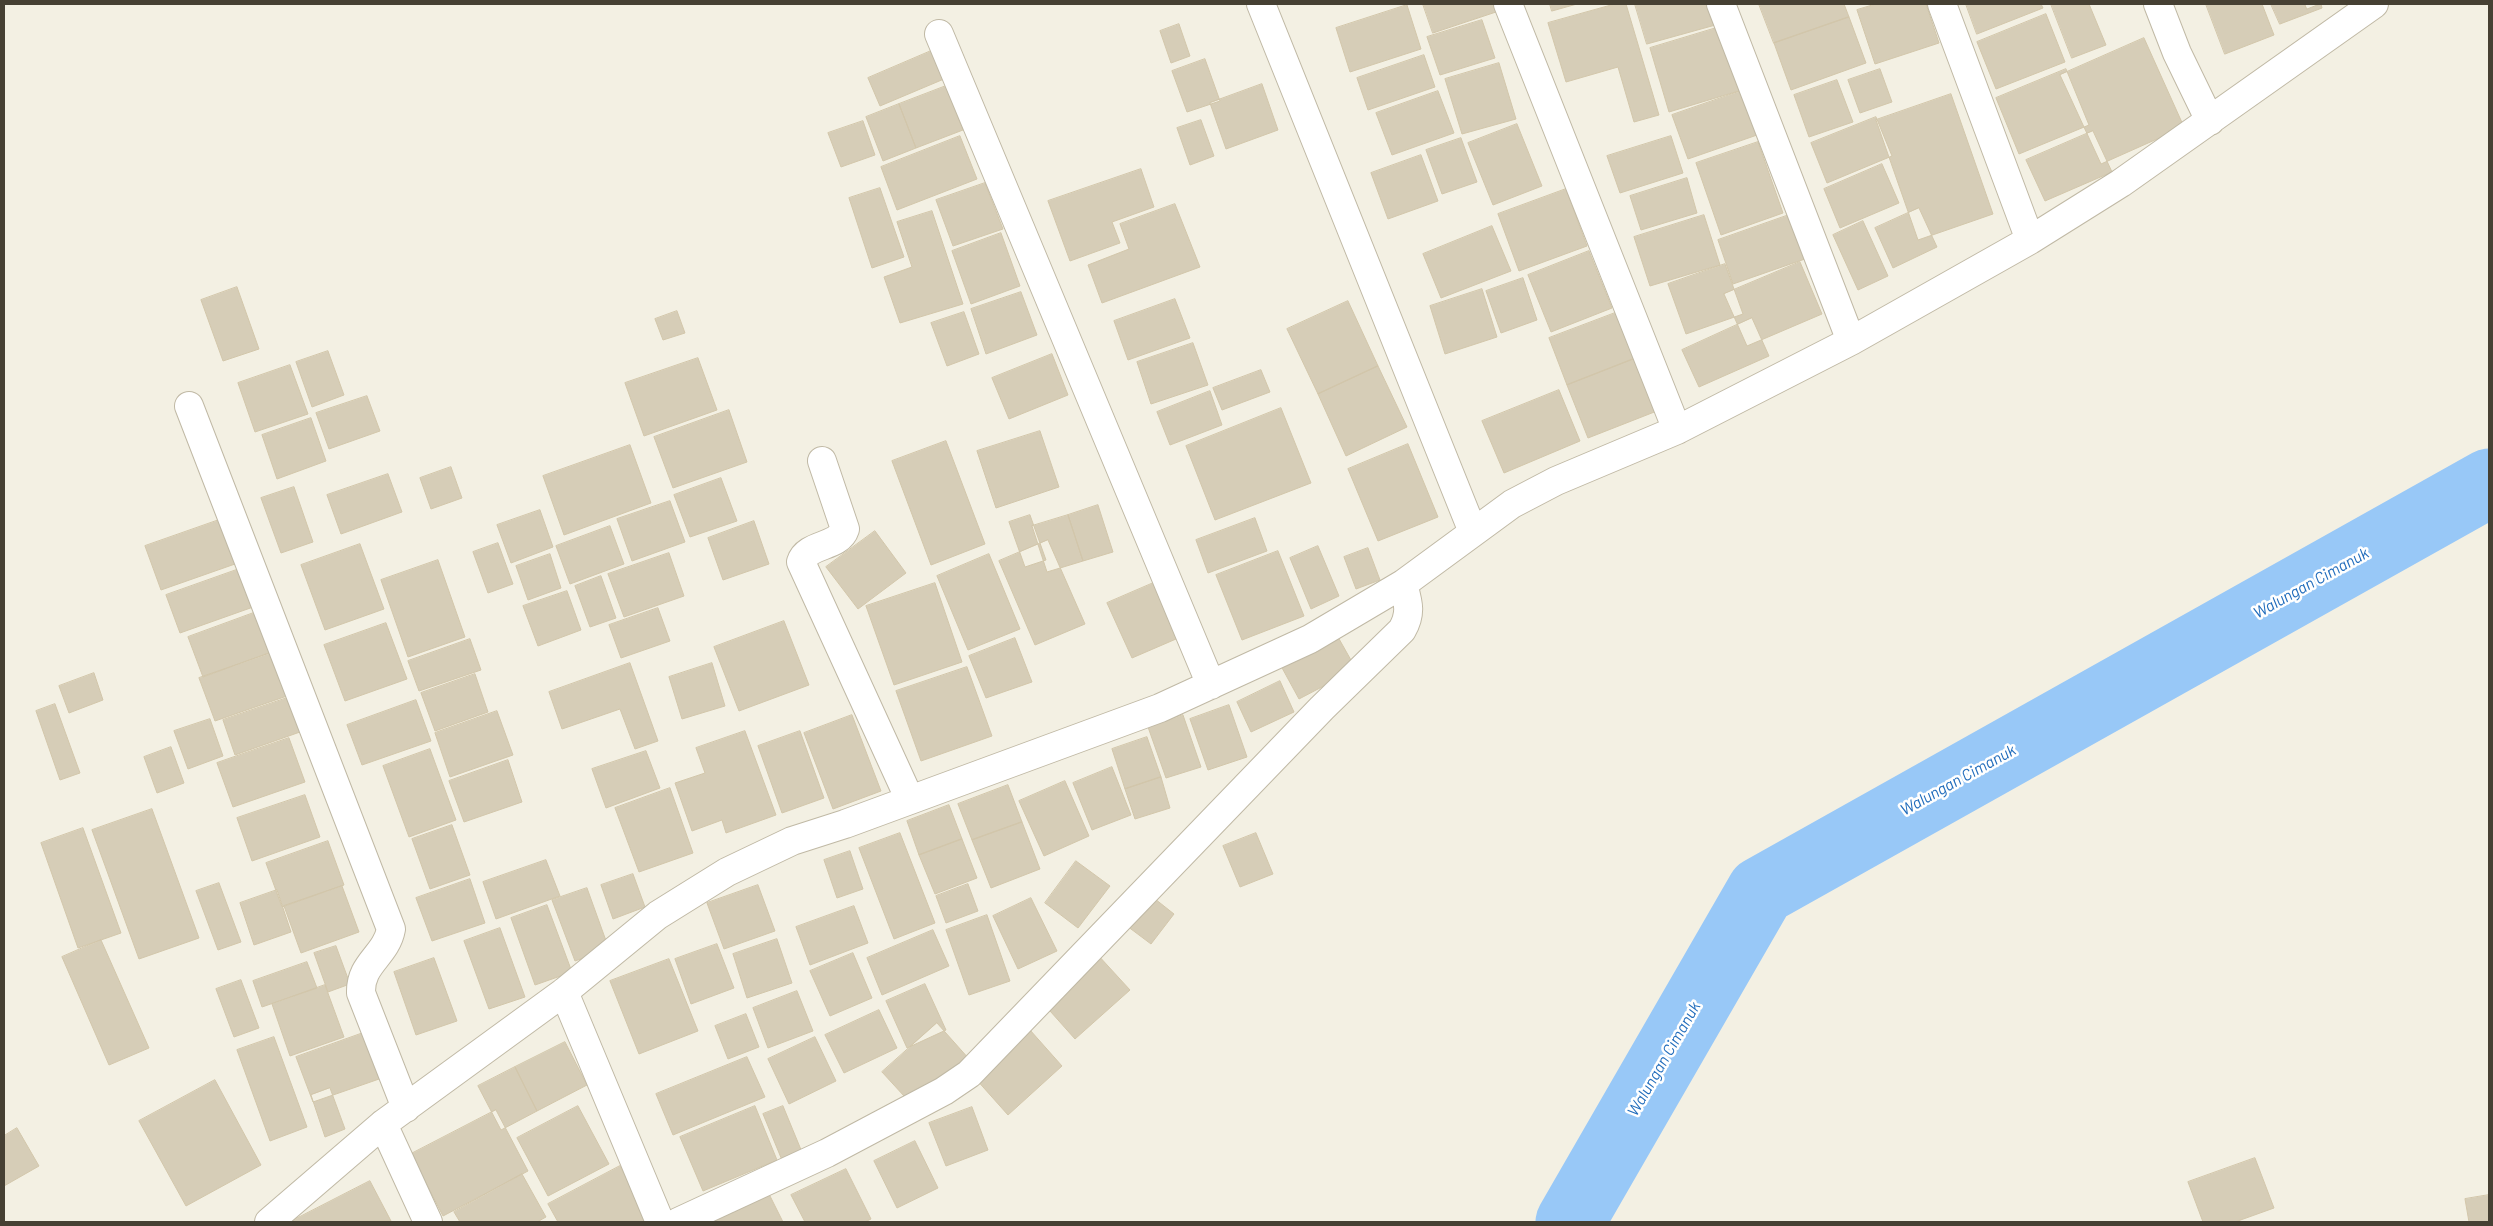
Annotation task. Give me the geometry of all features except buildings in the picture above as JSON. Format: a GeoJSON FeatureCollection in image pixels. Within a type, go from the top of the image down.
{"type":"FeatureCollection","features":[{"type":"Feature","properties":{"kind":"street"},"geometry":{"type":"LineString","coordinates":[[1261,4],[1473,532]]}},
{"type":"Feature","properties":{"kind":"street"},"geometry":{"type":"LineString","coordinates":[[1508,4],[1677,430]]}},
{"type":"Feature","properties":{"kind":"street"},"geometry":{"type":"LineString","coordinates":[[1721,4],[1851,341]]}},
{"type":"Feature","properties":{"kind":"street"},"geometry":{"type":"LineString","coordinates":[[1942,4],[2030,240]]}},
{"type":"Feature","properties":{"kind":"street"},"geometry":{"type":"LineString","coordinates":[[2158,4],[2177,53],[2210,121]]}},
{"type":"Feature","properties":{"kind":"street"},"geometry":{"type":"LineString","coordinates":[[268,1222],[383,1124],[564,992],[658,915],[727,872],[792,841],[910,800],[1160,708],[1310,638],[1403,584],[1512,504],[1556,481],[1677,430],[1851,341],[2030,240],[2121,183],[2374,4]]}},
{"type":"Feature","properties":{"kind":"street"},"geometry":{"type":"LineString","coordinates":[[939,34],[1211,685]]}},
{"type":"Feature","properties":{"kind":"street"},"geometry":{"type":"LineString","coordinates":[[189,406],[390,929],[386,945],[368,965],[361,985],[361,994],[406,1108]]}},
{"type":"Feature","properties":{"kind":"street"},"geometry":{"type":"LineString","coordinates":[[822,461],[845,529],[840,538],[805,555],[802,562],[910,800]]}},
{"type":"Feature","properties":{"kind":"street"},"geometry":{"type":"LineString","coordinates":[[678,1222],[828,1153],[944,1091],[968,1074],[1322,708],[1402,630],[1409,618],[1409,607],[1403,584]]}},
{"type":"Feature","properties":{"kind":"street"},"geometry":{"type":"LineString","coordinates":[[564,992],[660,1222]]}},
{"type":"Feature","properties":{"kind":"street"},"geometry":{"type":"LineString","coordinates":[[383,1124],[428,1222]]}},
{"type":"Feature","properties":{"kind":"waterway","name":"Walungan Cimanuk"},"geometry":{"type":"LineString","coordinates":[[1570,1222],[1761,891],[2489,483]]}}]}
